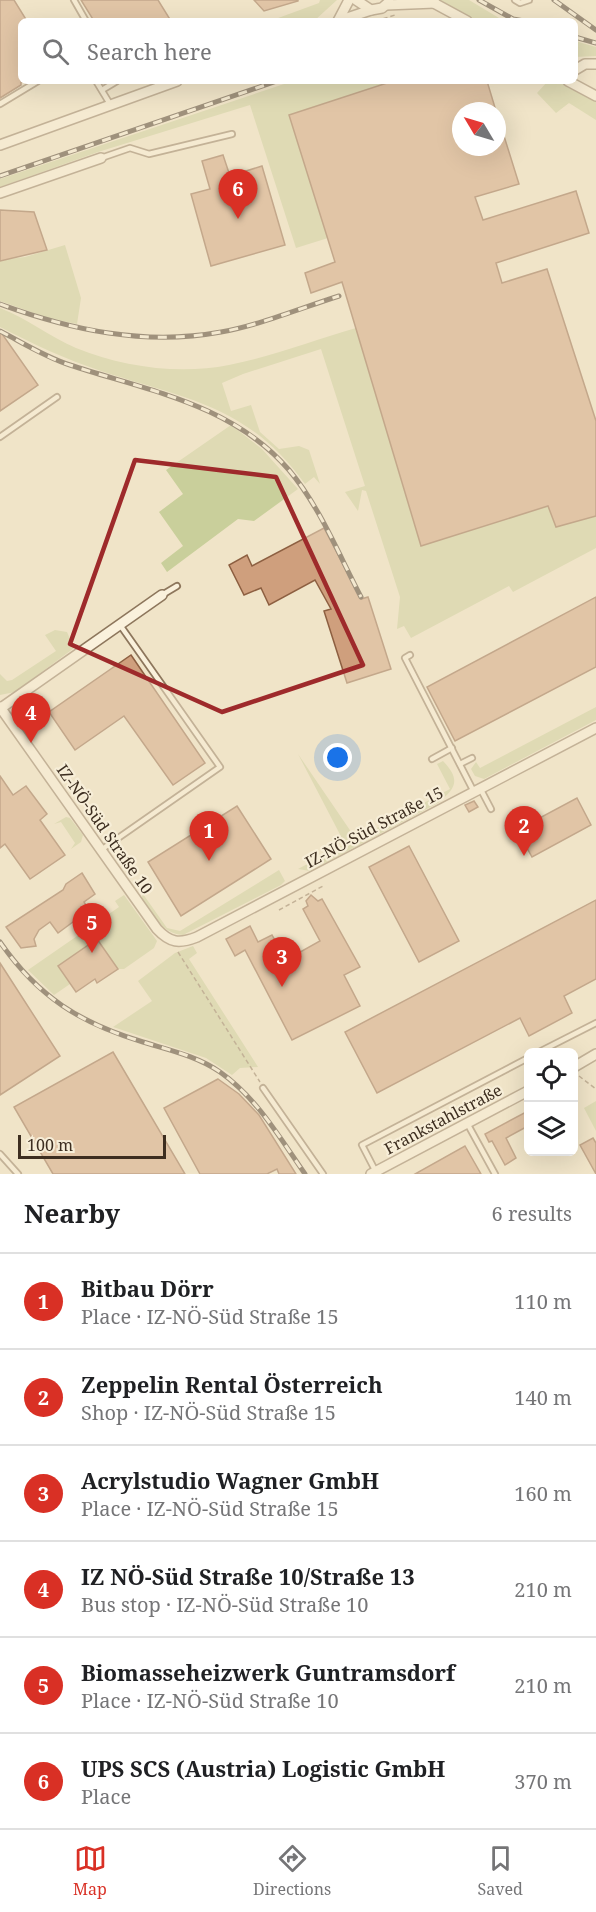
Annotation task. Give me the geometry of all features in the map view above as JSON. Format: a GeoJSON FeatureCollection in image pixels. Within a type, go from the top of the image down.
{"type":"FeatureCollection","features":[{"type":"Feature","properties":{"kind":"street"},"geometry":{"type":"LineString","coordinates":[[340,18],[349,0]]}},
{"type":"Feature","properties":{"kind":"street"},"geometry":{"type":"LineString","coordinates":[[356,0],[371,10]]}},
{"type":"Feature","properties":{"kind":"street"},"geometry":{"type":"LineString","coordinates":[[347,18],[388,2],[432,2],[461,18]]}},
{"type":"Feature","properties":{"kind":"street"},"geometry":{"type":"LineString","coordinates":[[578,68],[585,64],[596,64]]}},
{"type":"Feature","properties":{"kind":"street"},"geometry":{"type":"LineString","coordinates":[[0,145],[169,84]]}},
{"type":"Feature","properties":{"kind":"street"},"geometry":{"type":"LineString","coordinates":[[574,84],[596,96]]}},
{"type":"Feature","properties":{"kind":"street"},"geometry":{"type":"LineString","coordinates":[[0,193],[101,158]]}},
{"type":"Feature","properties":{"kind":"street"},"geometry":{"type":"LineString","coordinates":[[0,708],[162,595]]}},
{"type":"Feature","properties":{"kind":"street","name":"IZ-NÖ-Süd Straße 10"},"geometry":{"type":"LineString","coordinates":[[0,708],[101,850],[170,940]]}},
{"type":"Feature","properties":{"kind":"street","name":"IZ-NÖ-Süd Straße 15"},"geometry":{"type":"LineString","coordinates":[[170,940],[183,942],[197,937],[596,728]]}},
{"type":"Feature","properties":{"kind":"street"},"geometry":{"type":"LineString","coordinates":[[578,1064],[596,1054]]}},
{"type":"Feature","properties":{"kind":"street","name":"Frankstahlstraße"},"geometry":{"type":"LineString","coordinates":[[373,1173],[524,1092]]}},
{"type":"Feature","properties":{"kind":"lane"},"geometry":{"type":"LineString","coordinates":[[74,0],[85,18]]}},
{"type":"Feature","properties":{"kind":"lane"},"geometry":{"type":"LineString","coordinates":[[515,0],[520,3],[529,0]]}},
{"type":"Feature","properties":{"kind":"lane"},"geometry":{"type":"LineString","coordinates":[[0,104],[33,84]]}},
{"type":"Feature","properties":{"kind":"lane"},"geometry":{"type":"LineString","coordinates":[[98,84],[111,105]]}},
{"type":"Feature","properties":{"kind":"lane"},"geometry":{"type":"LineString","coordinates":[[102,90],[112,84]]}},
{"type":"Feature","properties":{"kind":"lane"},"geometry":{"type":"LineString","coordinates":[[101,158],[130,148],[149,154],[232,134]]}},
{"type":"Feature","properties":{"kind":"lane"},"geometry":{"type":"LineString","coordinates":[[0,437],[57,397]]}},
{"type":"Feature","properties":{"kind":"lane"},"geometry":{"type":"LineString","coordinates":[[162,595],[177,585]]}},
{"type":"Feature","properties":{"kind":"lane"},"geometry":{"type":"LineString","coordinates":[[101,850],[220,767],[120,625]]}},
{"type":"Feature","properties":{"kind":"lane"},"geometry":{"type":"LineString","coordinates":[[410,655],[405,658],[460,764],[491,809]]}},
{"type":"Feature","properties":{"kind":"lane"},"geometry":{"type":"LineString","coordinates":[[432,759],[452,748]]}},
{"type":"Feature","properties":{"kind":"lane"},"geometry":{"type":"LineString","coordinates":[[460,764],[472,758]]}},
{"type":"Feature","properties":{"kind":"lane"},"geometry":{"type":"LineString","coordinates":[[548,1048],[596,1023]]}},
{"type":"Feature","properties":{"kind":"lane"},"geometry":{"type":"LineString","coordinates":[[373,1173],[362,1145],[524,1060]]}},
{"type":"Feature","properties":{"kind":"lane"},"geometry":{"type":"LineString","coordinates":[[263,1088],[323,1174]]}},
{"type":"Feature","properties":{"kind":"lane"},"geometry":{"type":"LineString","coordinates":[[467,1123],[495,1174]]}},
{"type":"Feature","properties":{"kind":"lane"},"geometry":{"type":"LineString","coordinates":[[0,1154],[18,1174]]}},
{"type":"Feature","properties":{"kind":"path"},"geometry":{"type":"LineString","coordinates":[[279,910],[323,886]]}},
{"type":"Feature","properties":{"kind":"path"},"geometry":{"type":"LineString","coordinates":[[170,940],[250,1063],[263,1088]]}},
{"type":"Feature","properties":{"kind":"path"},"geometry":{"type":"LineString","coordinates":[[578,1076],[596,1089]]}},
{"type":"Feature","properties":{"kind":"highlighted area"},"geometry":{"type":"Polygon","coordinates":[[[135,460],[276,477],[363,665],[222,712],[70,644],[135,460]]]}},
{"type":"Feature","properties":{"kind":"green space"},"geometry":{"type":"Polygon","coordinates":[[[320,0],[337,0],[317,18],[278,18],[319,3],[320,0]]]}},
{"type":"Feature","properties":{"kind":"green space"},"geometry":{"type":"Polygon","coordinates":[[[436,0],[469,0],[499,18],[471,18],[436,0]]]}},
{"type":"Feature","properties":{"kind":"green space"},"geometry":{"type":"Polygon","coordinates":[[[578,42],[596,47],[596,56],[578,57],[578,42]]]}},
{"type":"Feature","properties":{"kind":"green space"},"geometry":{"type":"Polygon","coordinates":[[[284,84],[384,84],[289,115],[328,238],[296,248],[250,105],[98,152],[0,187],[0,179],[284,84]]]}},
{"type":"Feature","properties":{"kind":"green space"},"geometry":{"type":"Polygon","coordinates":[[[545,84],[565,84],[596,102],[596,120],[569,103],[556,113],[537,93],[545,84]]]}},
{"type":"Feature","properties":{"kind":"green space"},"geometry":{"type":"Polygon","coordinates":[[[65,245],[81,298],[77,324],[48,318],[0,301],[0,260],[25,257],[65,245]]]}},
{"type":"Feature","properties":{"kind":"green space"},"geometry":{"type":"Polygon","coordinates":[[[0,308],[66,344],[94,355],[132,364],[171,369],[210,368],[245,362],[356,328],[421,545],[548,506],[596,516],[596,548],[513,592],[509,586],[411,638],[404,626],[397,629],[400,597],[366,491],[362,490],[358,511],[345,492],[365,486],[321,349],[222,383],[231,411],[251,405],[260,432],[279,449],[299,446],[309,450],[320,484],[314,477],[305,484],[261,437],[238,421],[188,398],[88,366],[37,345],[0,327],[0,308]]]}},
{"type":"Feature","properties":{"kind":"green space"},"geometry":{"type":"Polygon","coordinates":[[[231,425],[262,449],[298,489],[254,521],[238,519],[167,572],[161,563],[183,546],[159,512],[183,494],[166,470],[231,425]]]}},
{"type":"Feature","properties":{"kind":"green space"},"geometry":{"type":"Polygon","coordinates":[[[55,630],[67,632],[74,648],[15,692],[0,695],[0,674],[7,681],[12,680],[56,651],[45,635],[55,630]]]}},
{"type":"Feature","properties":{"kind":"green space"},"geometry":{"type":"Polygon","coordinates":[[[596,707],[596,720],[484,779],[475,776],[471,769],[476,762],[480,768],[596,707]]]}},
{"type":"Feature","properties":{"kind":"green space"},"geometry":{"type":"Polygon","coordinates":[[[298,754],[356,839],[450,789],[437,764],[443,761],[449,768],[454,784],[449,793],[438,803],[310,871],[298,869],[345,844],[298,754]]]}},
{"type":"Feature","properties":{"kind":"green space"},"geometry":{"type":"Polygon","coordinates":[[[66,817],[70,818],[83,835],[81,842],[71,849],[75,843],[61,822],[54,824],[66,817]]]}},
{"type":"Feature","properties":{"kind":"green space"},"geometry":{"type":"Polygon","coordinates":[[[279,870],[285,881],[281,885],[183,935],[164,927],[141,899],[143,894],[167,928],[180,931],[279,870]]]}},
{"type":"Feature","properties":{"kind":"green space"},"geometry":{"type":"Polygon","coordinates":[[[124,895],[157,941],[154,948],[124,969],[118,969],[97,939],[58,966],[70,984],[54,995],[28,970],[119,907],[115,901],[124,895]]]}},
{"type":"Feature","properties":{"kind":"green space"},"geometry":{"type":"Polygon","coordinates":[[[193,946],[197,953],[189,959],[258,1067],[240,1068],[232,1075],[206,1058],[113,1027],[152,1001],[138,981],[175,953],[193,946]]]}},
{"type":"Feature","properties":{"kind":"green space"},"geometry":{"type":"Polygon","coordinates":[[[596,1101],[596,1131],[584,1108],[596,1101]]]}},
{"type":"Feature","properties":{"kind":"building"},"geometry":{"type":"Polygon","coordinates":[[[0,0],[14,0],[25,18],[18,18],[18,84],[21,85],[0,98],[0,0]]]}},
{"type":"Feature","properties":{"kind":"building"},"geometry":{"type":"Polygon","coordinates":[[[81,0],[158,0],[169,18],[92,18],[81,0]]]}},
{"type":"Feature","properties":{"kind":"building"},"geometry":{"type":"Polygon","coordinates":[[[254,0],[298,0],[298,1],[264,11],[254,0]]]}},
{"type":"Feature","properties":{"kind":"building"},"geometry":{"type":"Polygon","coordinates":[[[384,84],[488,84],[493,102],[452,102],[452,156],[506,156],[506,142],[519,184],[475,197],[483,220],[576,191],[589,233],[496,263],[502,283],[547,269],[596,421],[596,516],[556,527],[548,506],[421,546],[342,282],[311,293],[305,273],[335,262],[289,115],[384,84]]]}},
{"type":"Feature","properties":{"kind":"building"},"geometry":{"type":"Polygon","coordinates":[[[223,155],[230,176],[262,166],[285,245],[211,266],[191,194],[210,189],[202,161],[223,155]]]}},
{"type":"Feature","properties":{"kind":"building"},"geometry":{"type":"Polygon","coordinates":[[[0,210],[34,212],[47,250],[0,261],[0,210]]]}},
{"type":"Feature","properties":{"kind":"building"},"geometry":{"type":"Polygon","coordinates":[[[0,331],[38,385],[0,411],[0,331]]]}},
{"type":"Feature","properties":{"kind":"building"},"geometry":{"type":"Polygon","coordinates":[[[324,528],[361,599],[368,597],[391,669],[347,683],[324,611],[331,609],[315,580],[269,605],[261,588],[244,595],[229,565],[247,555],[252,566],[324,528]]]}},
{"type":"Feature","properties":{"kind":"building"},"geometry":{"type":"Polygon","coordinates":[[[596,597],[596,667],[455,741],[427,687],[596,597]]]}},
{"type":"Feature","properties":{"kind":"building"},"geometry":{"type":"Polygon","coordinates":[[[131,655],[205,763],[173,785],[124,716],[75,750],[49,712],[131,655]]]}},
{"type":"Feature","properties":{"kind":"building"},"geometry":{"type":"Polygon","coordinates":[[[0,776],[13,795],[26,786],[47,814],[40,820],[65,855],[30,879],[5,844],[0,848],[0,776]]]}},
{"type":"Feature","properties":{"kind":"building"},"geometry":{"type":"Polygon","coordinates":[[[577,798],[591,825],[532,857],[517,830],[577,798]]]}},
{"type":"Feature","properties":{"kind":"building"},"geometry":{"type":"Polygon","coordinates":[[[474,801],[478,807],[469,812],[465,805],[474,801]]]}},
{"type":"Feature","properties":{"kind":"building"},"geometry":{"type":"Polygon","coordinates":[[[237,806],[271,859],[181,916],[148,862],[237,806]]]}},
{"type":"Feature","properties":{"kind":"building"},"geometry":{"type":"Polygon","coordinates":[[[409,846],[459,941],[419,962],[369,867],[409,846]]]}},
{"type":"Feature","properties":{"kind":"building"},"geometry":{"type":"Polygon","coordinates":[[[82,873],[95,894],[84,902],[89,910],[58,933],[50,922],[39,930],[34,939],[36,946],[21,948],[6,927],[63,890],[66,884],[82,873]]]}},
{"type":"Feature","properties":{"kind":"building"},"geometry":{"type":"Polygon","coordinates":[[[311,895],[318,901],[322,899],[360,967],[344,975],[360,1006],[292,1040],[245,950],[235,956],[226,939],[250,926],[258,942],[272,935],[286,960],[320,941],[303,909],[308,906],[306,901],[311,895]]]}},
{"type":"Feature","properties":{"kind":"building"},"geometry":{"type":"Polygon","coordinates":[[[596,900],[596,979],[564,996],[572,1013],[529,1036],[520,1018],[377,1093],[345,1032],[596,900]]]}},
{"type":"Feature","properties":{"kind":"building"},"geometry":{"type":"Polygon","coordinates":[[[97,939],[118,969],[97,983],[95,979],[76,992],[58,966],[97,939]]]}},
{"type":"Feature","properties":{"kind":"building"},"geometry":{"type":"Polygon","coordinates":[[[0,963],[60,1056],[0,1095],[0,963]]]}},
{"type":"Feature","properties":{"kind":"building"},"geometry":{"type":"Polygon","coordinates":[[[113,1052],[185,1174],[53,1174],[14,1107],[113,1052]]]}},
{"type":"Feature","properties":{"kind":"building"},"geometry":{"type":"Polygon","coordinates":[[[218,1079],[239,1094],[259,1115],[296,1174],[279,1174],[277,1169],[267,1174],[200,1174],[164,1108],[218,1079]]]}},
{"type":"Feature","properties":{"kind":"building"},"geometry":{"type":"Polygon","coordinates":[[[524,1113],[524,1128],[506,1138],[516,1158],[505,1165],[492,1141],[489,1142],[485,1134],[524,1113]]]}},
{"type":"Feature","properties":{"kind":"building"},"geometry":{"type":"Polygon","coordinates":[[[593,1138],[596,1143],[596,1174],[580,1145],[593,1138]]]}},
{"type":"Feature","properties":{"kind":"building"},"geometry":{"type":"Polygon","coordinates":[[[465,1146],[481,1174],[415,1174],[465,1146]]]}},
{"type":"Feature","properties":{"kind":"railway"},"geometry":{"type":"LineString","coordinates":[[479,0],[511,18]]}},
{"type":"Feature","properties":{"kind":"railway"},"geometry":{"type":"LineString","coordinates":[[554,0],[596,30]]}},
{"type":"Feature","properties":{"kind":"railway"},"geometry":{"type":"LineString","coordinates":[[578,38],[596,43]]}},
{"type":"Feature","properties":{"kind":"railway"},"geometry":{"type":"LineString","coordinates":[[0,176],[268,84]]}},
{"type":"Feature","properties":{"kind":"railway"},"geometry":{"type":"LineString","coordinates":[[0,304],[81,328],[136,336],[164,337],[193,336],[236,329],[339,296]]}},
{"type":"Feature","properties":{"kind":"railway"},"geometry":{"type":"LineString","coordinates":[[0,331],[61,362],[188,402],[242,429],[266,448],[300,484],[320,515],[361,597]]}},
{"type":"Feature","properties":{"kind":"railway"},"geometry":{"type":"LineString","coordinates":[[0,942],[14,961],[45,993],[80,1017],[120,1035],[192,1058],[220,1072],[257,1106],[305,1174]]}},
{"type":"Feature","properties":{"kind":"place","name":"UPS SCS (Austria) Logistic GmbH"},"geometry":{"type":"Point","coordinates":[238,219]}},
{"type":"Feature","properties":{"kind":"place","name":"IZ NÖ-Süd Straße 10/Straße 13"},"geometry":{"type":"Point","coordinates":[31,743]}},
{"type":"Feature","properties":{"kind":"place","name":"Zeppelin Rental Österreich"},"geometry":{"type":"Point","coordinates":[524,856]}},
{"type":"Feature","properties":{"kind":"place","name":"Bitbau Dörr"},"geometry":{"type":"Point","coordinates":[209,861]}},
{"type":"Feature","properties":{"kind":"place","name":"Biomasseheizwerk Guntramsdorf"},"geometry":{"type":"Point","coordinates":[92,953]}},
{"type":"Feature","properties":{"kind":"place","name":"Acrylstudio Wagner GmbH"},"geometry":{"type":"Point","coordinates":[282,987]}}]}
